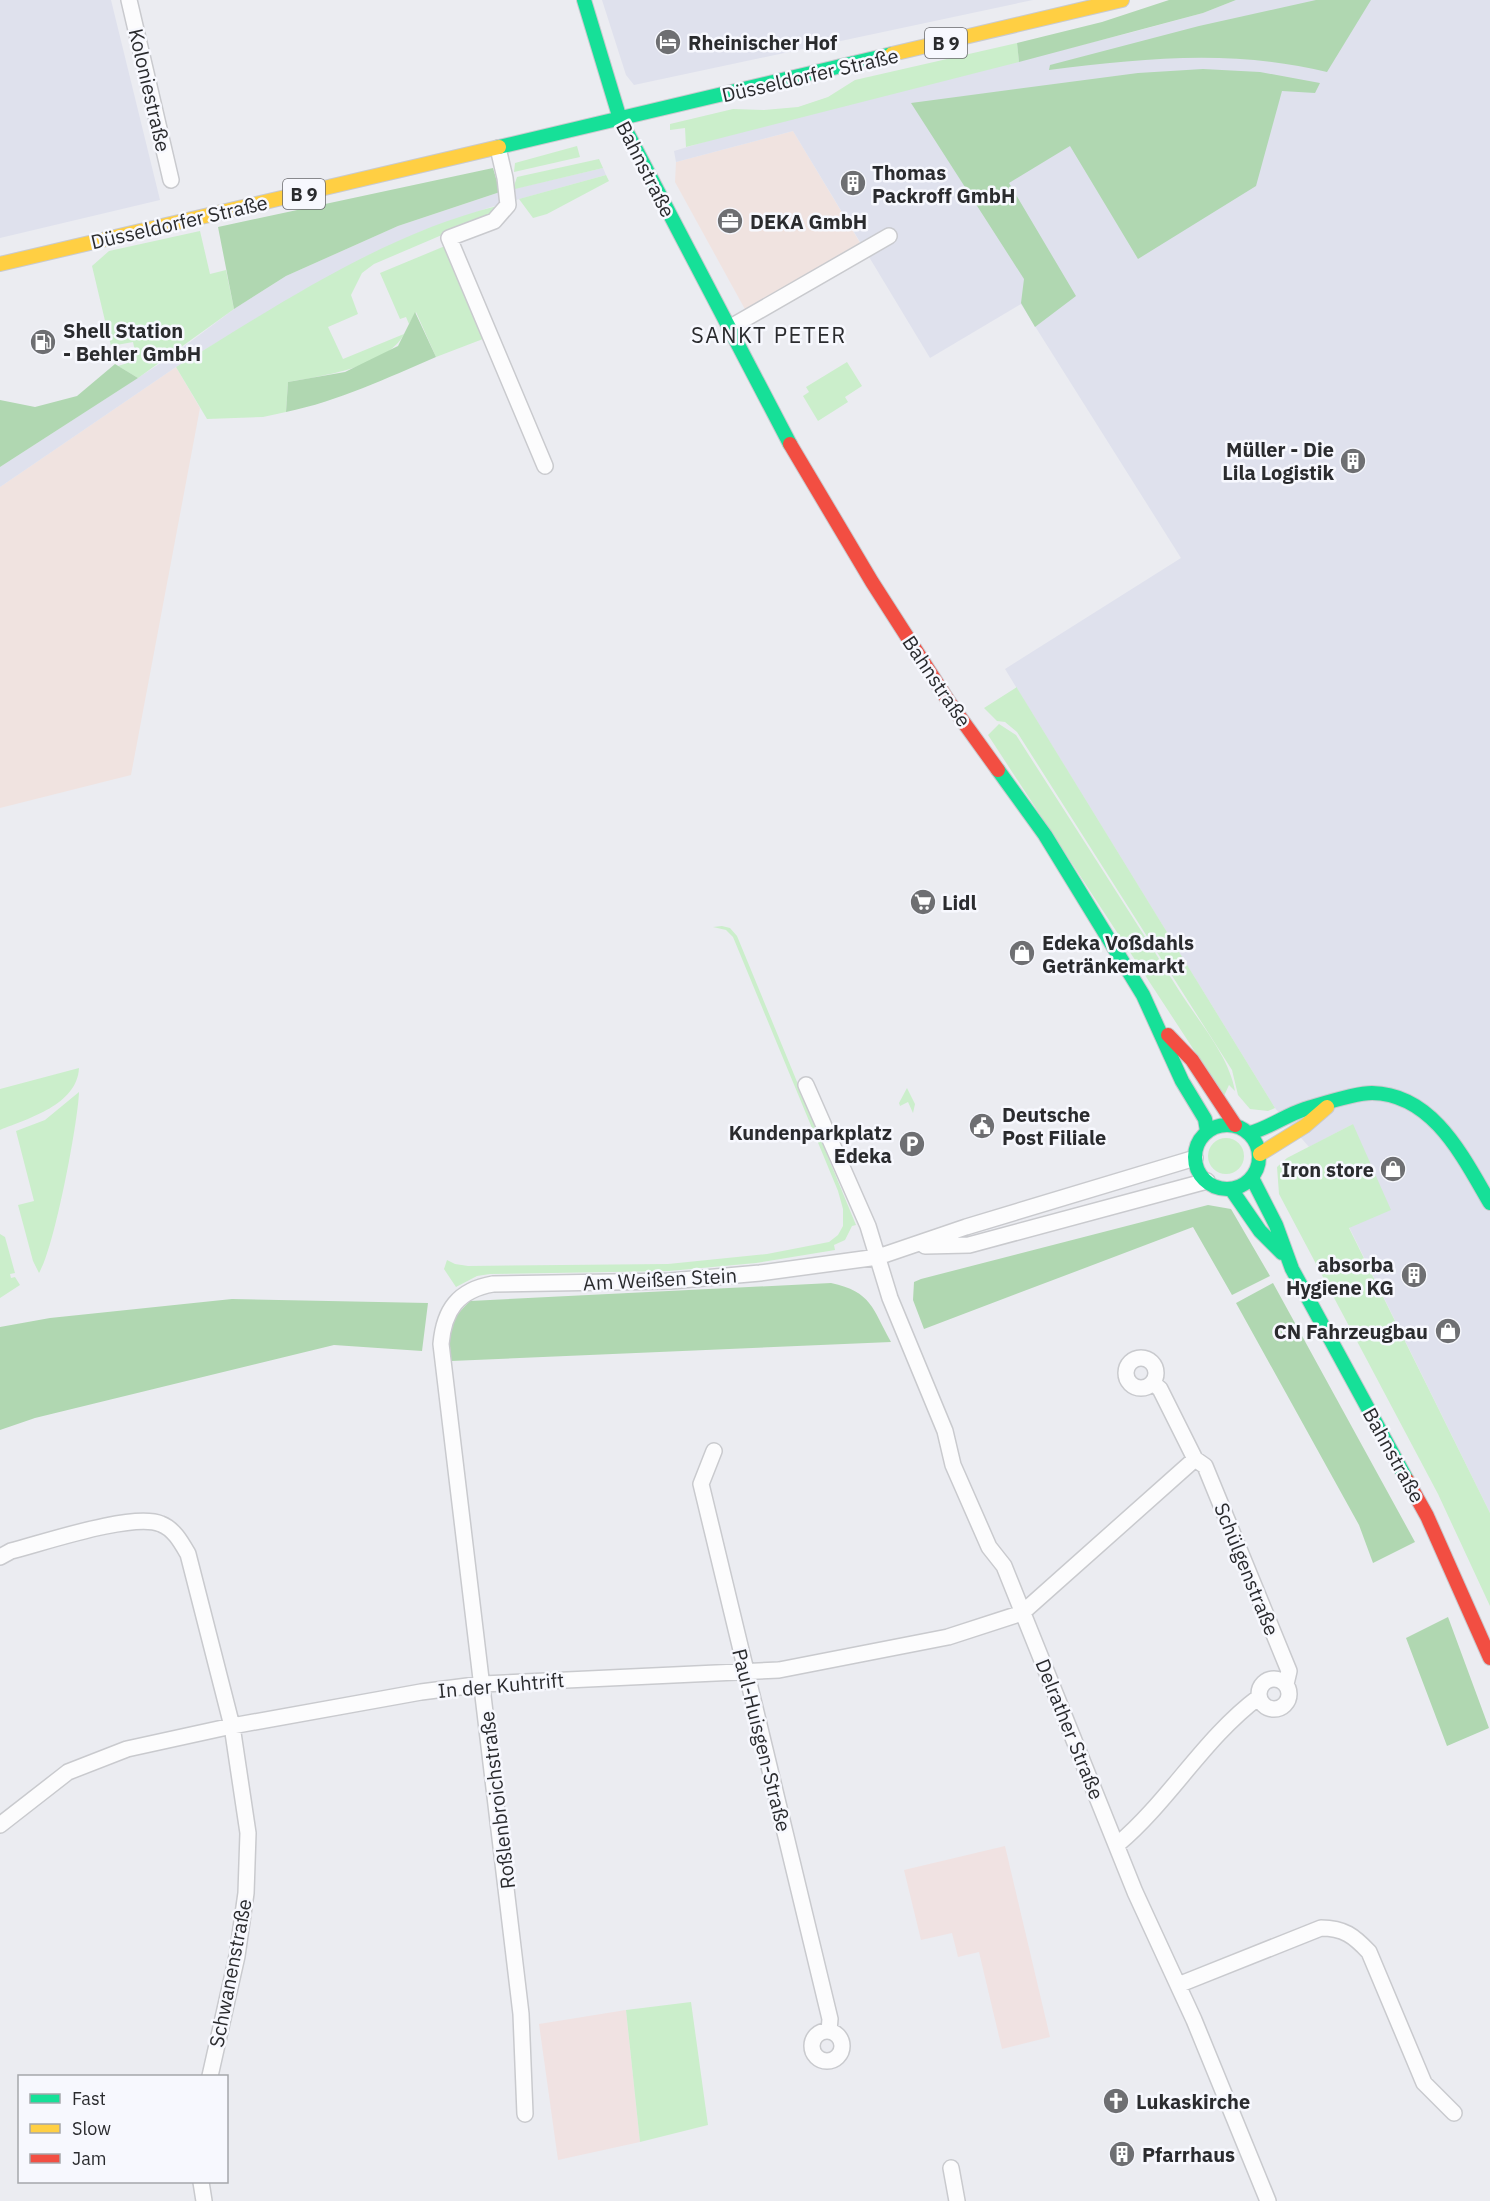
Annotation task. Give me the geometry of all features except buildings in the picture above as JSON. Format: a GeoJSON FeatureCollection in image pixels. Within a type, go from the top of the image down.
{"type":"FeatureCollection","features":[{"type":"Feature","properties":{"kind":"street","name":"Koloniestraße"},"geometry":{"type":"LineString","coordinates":[[129,0],[171,180]]}},
{"type":"Feature","properties":{"kind":"street","name":"Bahnstraße"},"geometry":{"type":"LineString","coordinates":[[584,0],[620,119],[800,463],[872,582],[949,702],[1045,835],[1126,965],[1158,1025],[1182,1081],[1205,1119],[1207,1131]]}},
{"type":"Feature","properties":{"kind":"street","name":"Düsseldorfer Straße"},"geometry":{"type":"LineString","coordinates":[[0,264],[1122,0]]}},
{"type":"Feature","properties":{"kind":"street"},"geometry":{"type":"LineString","coordinates":[[498,148],[508,205],[494,221],[449,238],[545,466]]}},
{"type":"Feature","properties":{"kind":"street"},"geometry":{"type":"LineString","coordinates":[[729,328],[889,236]]}},
{"type":"Feature","properties":{"kind":"street","name":"Bahnstraße"},"geometry":{"type":"LineString","coordinates":[[1158,1025],[1192,1060],[1235,1125],[1250,1133]]}},
{"type":"Feature","properties":{"kind":"street","name":"Delrather Straße"},"geometry":{"type":"LineString","coordinates":[[806,1085],[868,1226],[890,1298],[945,1431],[953,1465],[989,1547],[1004,1566],[1118,1844],[1135,1892],[1178,1985],[1268,2201]]}},
{"type":"Feature","properties":{"kind":"street"},"geometry":{"type":"LineString","coordinates":[[1235,1125],[1219,1125],[1207,1131],[1197,1146],[1195,1158],[1198,1171],[1206,1182],[1218,1188],[1231,1189],[1243,1185],[1252,1178],[1258,1167],[1260,1154],[1250,1133],[1262,1130],[1300,1110],[1330,1104],[1352,1096],[1373,1093],[1406,1101],[1418,1106],[1445,1132],[1490,1203]]}},
{"type":"Feature","properties":{"kind":"street"},"geometry":{"type":"LineString","coordinates":[[1260,1154],[1305,1126],[1330,1104]]}},
{"type":"Feature","properties":{"kind":"street","name":"Am Weißen Stein"},"geometry":{"type":"LineString","coordinates":[[441,1344],[442,1326],[449,1308],[463,1293],[478,1286],[670,1281],[760,1274],[878,1257],[966,1227],[1195,1158]]}},
{"type":"Feature","properties":{"kind":"street","name":"Bahnstraße"},"geometry":{"type":"LineString","coordinates":[[1252,1178],[1276,1225],[1286,1257],[1427,1516],[1490,1658]]}},
{"type":"Feature","properties":{"kind":"street","name":"Am Weißen Stein"},"geometry":{"type":"LineString","coordinates":[[913,1246],[969,1245],[1206,1182]]}},
{"type":"Feature","properties":{"kind":"street","name":"Bahnstraße"},"geometry":{"type":"LineString","coordinates":[[1231,1189],[1260,1231],[1286,1257]]}},
{"type":"Feature","properties":{"kind":"street","name":"Roßlenbroichstraße"},"geometry":{"type":"LineString","coordinates":[[441,1344],[521,2014],[525,2114]]}},
{"type":"Feature","properties":{"kind":"street","name":"Schülgenstraße"},"geometry":{"type":"LineString","coordinates":[[1153,1383],[1160,1389],[1195,1460],[1206,1466],[1288,1671],[1286,1684]]}},
{"type":"Feature","properties":{"kind":"street","name":"Paul-Huisgen-Straße"},"geometry":{"type":"LineString","coordinates":[[714,1451],[701,1484],[830,2019],[829,2031]]}},
{"type":"Feature","properties":{"kind":"street"},"geometry":{"type":"LineString","coordinates":[[1022,1613],[1195,1460]]}},
{"type":"Feature","properties":{"kind":"street","name":"Schwanenstraße"},"geometry":{"type":"LineString","coordinates":[[0,1557],[11,1551],[123,1522],[144,1520],[161,1524],[178,1537],[188,1554],[232,1726],[248,1833],[246,1893],[237,1956],[210,2075]]}},
{"type":"Feature","properties":{"kind":"street","name":"In der Kuhtrift"},"geometry":{"type":"LineString","coordinates":[[0,1825],[68,1772],[127,1749],[232,1726],[421,1692],[483,1684],[779,1670],[948,1637],[1022,1613]]}},
{"type":"Feature","properties":{"kind":"street"},"geometry":{"type":"LineString","coordinates":[[1278,1679],[1286,1684],[1289,1698],[1279,1708],[1264,1706],[1259,1697],[1260,1687],[1267,1680],[1278,1679]]}},
{"type":"Feature","properties":{"kind":"street"},"geometry":{"type":"LineString","coordinates":[[1118,1844],[1140,1825],[1237,1713],[1259,1697]]}},
{"type":"Feature","properties":{"kind":"street"},"geometry":{"type":"LineString","coordinates":[[1178,1985],[1321,1928],[1338,1928],[1353,1935],[1369,1953],[1424,2083],[1454,2113]]}},
{"type":"Feature","properties":{"kind":"street"},"geometry":{"type":"LineString","coordinates":[[951,2168],[957,2201]]}},
{"type":"Feature","properties":{"kind":"street"},"geometry":{"type":"LineString","coordinates":[[201,2183],[204,2201]]}},
{"type":"Feature","properties":{"kind":"shaded area"},"geometry":{"type":"Polygon","coordinates":[[[0,0],[111,0],[160,200],[0,238],[0,0]]]}},
{"type":"Feature","properties":{"kind":"shaded area"},"geometry":{"type":"Polygon","coordinates":[[[602,0],[1033,0],[634,85],[626,75],[602,0]]]}},
{"type":"Feature","properties":{"kind":"shaded area"},"geometry":{"type":"Polygon","coordinates":[[[1236,0],[1490,0],[1490,1513],[1349,1227],[1353,1124],[1309,1147],[1275,1108],[1005,669],[1181,558],[1021,304],[930,358],[793,131],[676,162],[674,151],[758,126],[1133,32],[1203,13],[1236,0]]]}},
{"type":"Feature","properties":{"kind":"shaded area"},"geometry":{"type":"Polygon","coordinates":[[[793,131],[868,256],[752,322],[675,182],[676,162],[793,131]]]}},
{"type":"Feature","properties":{"kind":"shaded area"},"geometry":{"type":"Polygon","coordinates":[[[603,168],[606,175],[491,207],[422,231],[306,289],[176,367],[0,487],[0,467],[170,357],[234,309],[286,276],[398,226],[500,192],[603,168]]]}},
{"type":"Feature","properties":{"kind":"shaded area"},"geometry":{"type":"Polygon","coordinates":[[[176,367],[200,408],[131,775],[0,808],[0,487],[176,367]]]}},
{"type":"Feature","properties":{"kind":"shaded area"},"geometry":{"type":"Polygon","coordinates":[[[1005,1846],[1050,2037],[1002,2049],[979,1952],[958,1957],[952,1933],[921,1940],[904,1870],[1005,1846]]]}},
{"type":"Feature","properties":{"kind":"shaded area"},"geometry":{"type":"Polygon","coordinates":[[[626,2010],[640,2142],[558,2160],[539,2024],[626,2010]]]}},
{"type":"Feature","properties":{"kind":"green space"},"geometry":{"type":"Polygon","coordinates":[[[1169,0],[1236,0],[1203,13],[1019,62],[1017,43],[1102,22],[1169,0]]]}},
{"type":"Feature","properties":{"kind":"green space"},"geometry":{"type":"Polygon","coordinates":[[[1316,0],[1371,0],[1327,72],[1257,60],[1223,58],[1154,59],[1049,70],[1050,65],[1199,26],[1316,0]]]}},
{"type":"Feature","properties":{"kind":"green space"},"geometry":{"type":"Polygon","coordinates":[[[1017,43],[1019,62],[686,147],[685,128],[670,130],[670,124],[733,109],[764,110],[798,107],[828,97],[855,80],[1017,43]]]}},
{"type":"Feature","properties":{"kind":"green space"},"geometry":{"type":"Polygon","coordinates":[[[1203,69],[1260,72],[1320,83],[1315,93],[1282,91],[1256,186],[1138,259],[1070,146],[1009,183],[1076,296],[1035,327],[1021,303],[1024,279],[911,103],[1138,73],[1203,69]]]}},
{"type":"Feature","properties":{"kind":"green space"},"geometry":{"type":"Polygon","coordinates":[[[577,146],[580,157],[514,172],[515,163],[577,146]]]}},
{"type":"Feature","properties":{"kind":"green space"},"geometry":{"type":"Polygon","coordinates":[[[599,159],[603,168],[515,189],[517,177],[599,159]]]}},
{"type":"Feature","properties":{"kind":"green space"},"geometry":{"type":"Polygon","coordinates":[[[493,168],[500,192],[398,226],[286,276],[234,309],[218,227],[493,168]]]}},
{"type":"Feature","properties":{"kind":"green space"},"geometry":{"type":"Polygon","coordinates":[[[606,175],[609,181],[547,214],[533,218],[519,199],[606,175]]]}},
{"type":"Feature","properties":{"kind":"green space"},"geometry":{"type":"Polygon","coordinates":[[[497,206],[491,214],[374,264],[362,273],[351,295],[358,314],[328,327],[343,359],[404,334],[396,345],[383,355],[335,373],[288,382],[286,412],[263,417],[207,419],[176,367],[331,274],[412,235],[497,206]]]}},
{"type":"Feature","properties":{"kind":"green space"},"geometry":{"type":"Polygon","coordinates":[[[200,231],[210,274],[226,270],[234,309],[138,378],[118,366],[137,360],[133,342],[111,346],[92,266],[109,251],[200,231]]]}},
{"type":"Feature","properties":{"kind":"green space"},"geometry":{"type":"Polygon","coordinates":[[[445,246],[483,339],[436,357],[416,312],[409,324],[406,317],[400,319],[380,273],[445,246]]]}},
{"type":"Feature","properties":{"kind":"green space"},"geometry":{"type":"Polygon","coordinates":[[[415,312],[436,357],[344,395],[286,412],[288,382],[345,372],[398,346],[415,312]]]}},
{"type":"Feature","properties":{"kind":"green space"},"geometry":{"type":"Polygon","coordinates":[[[847,362],[862,386],[845,397],[848,402],[818,421],[803,396],[809,392],[806,387],[847,362]]]}},
{"type":"Feature","properties":{"kind":"green space"},"geometry":{"type":"Polygon","coordinates":[[[115,364],[138,378],[0,467],[0,400],[35,407],[77,396],[115,364]]]}},
{"type":"Feature","properties":{"kind":"green space"},"geometry":{"type":"Polygon","coordinates":[[[1017,687],[1275,1108],[1268,1111],[1250,1109],[1238,1095],[1232,1070],[1017,732],[1005,722],[997,721],[984,708],[1017,687]]]}},
{"type":"Feature","properties":{"kind":"green space"},"geometry":{"type":"Polygon","coordinates":[[[999,724],[1016,735],[1220,1052],[1232,1078],[1235,1091],[1229,1085],[1224,1096],[988,735],[999,724]]]}},
{"type":"Feature","properties":{"kind":"green space"},"geometry":{"type":"Polygon","coordinates":[[[713,927],[730,928],[737,936],[856,1225],[852,1226],[845,1240],[834,1245],[835,1250],[756,1263],[669,1271],[490,1274],[477,1276],[456,1287],[444,1269],[447,1260],[468,1266],[668,1264],[767,1254],[829,1242],[838,1235],[843,1226],[843,1209],[838,1191],[733,937],[726,930],[713,927]]]}},
{"type":"Feature","properties":{"kind":"green space"},"geometry":{"type":"Polygon","coordinates":[[[79,1068],[70,1092],[61,1101],[37,1115],[0,1130],[0,1089],[79,1068]]]}},
{"type":"Feature","properties":{"kind":"green space"},"geometry":{"type":"Polygon","coordinates":[[[907,1088],[915,1104],[913,1113],[908,1102],[900,1106],[899,1103],[907,1088]]]}},
{"type":"Feature","properties":{"kind":"green space"},"geometry":{"type":"Polygon","coordinates":[[[79,1092],[58,1214],[39,1273],[33,1261],[18,1205],[34,1201],[16,1131],[45,1120],[79,1092]]]}},
{"type":"Feature","properties":{"kind":"green space"},"geometry":{"type":"Polygon","coordinates":[[[1353,1124],[1391,1210],[1349,1228],[1490,1513],[1490,1606],[1438,1494],[1279,1194],[1277,1167],[1287,1158],[1353,1124]]]}},
{"type":"Feature","properties":{"kind":"green space"},"geometry":{"type":"Polygon","coordinates":[[[1226,1138],[1239,1143],[1244,1156],[1239,1169],[1226,1174],[1213,1169],[1208,1156],[1213,1143],[1226,1138]]]}},
{"type":"Feature","properties":{"kind":"green space"},"geometry":{"type":"Polygon","coordinates":[[[1208,1205],[1231,1209],[1270,1276],[1232,1295],[1193,1227],[924,1329],[913,1300],[914,1282],[921,1279],[1208,1205]]]}},
{"type":"Feature","properties":{"kind":"green space"},"geometry":{"type":"Polygon","coordinates":[[[0,1234],[5,1237],[15,1273],[10,1274],[11,1278],[15,1277],[20,1285],[0,1298],[0,1234]]]}},
{"type":"Feature","properties":{"kind":"green space"},"geometry":{"type":"Polygon","coordinates":[[[831,1283],[855,1291],[863,1297],[874,1311],[891,1342],[451,1361],[451,1328],[457,1316],[470,1301],[831,1283]]]}},
{"type":"Feature","properties":{"kind":"green space"},"geometry":{"type":"Polygon","coordinates":[[[1273,1283],[1415,1542],[1373,1563],[1359,1525],[1236,1303],[1273,1283]]]}},
{"type":"Feature","properties":{"kind":"green space"},"geometry":{"type":"Polygon","coordinates":[[[232,1299],[428,1303],[422,1351],[334,1345],[35,1418],[0,1430],[0,1327],[50,1318],[232,1299]]]}},
{"type":"Feature","properties":{"kind":"green space"},"geometry":{"type":"Polygon","coordinates":[[[1448,1617],[1489,1728],[1447,1746],[1406,1638],[1448,1617]]]}},
{"type":"Feature","properties":{"kind":"green space"},"geometry":{"type":"Polygon","coordinates":[[[691,2002],[708,2125],[640,2142],[626,2010],[691,2002]]]}},
{"type":"Feature","properties":{"kind":"traffic: fast"},"geometry":{"type":"LineString","coordinates":[[584,0],[620,119],[790,444]]}},
{"type":"Feature","properties":{"kind":"traffic: fast"},"geometry":{"type":"LineString","coordinates":[[499,147],[892,54]]}},
{"type":"Feature","properties":{"kind":"traffic: fast"},"geometry":{"type":"LineString","coordinates":[[998,770],[1045,835],[1143,995],[1182,1081],[1205,1119],[1207,1131]]}},
{"type":"Feature","properties":{"kind":"traffic: fast"},"geometry":{"type":"LineString","coordinates":[[1250,1133],[1298,1112],[1347,1097],[1365,1093],[1393,1096],[1412,1104],[1444,1131],[1457,1148],[1490,1203]]}},
{"type":"Feature","properties":{"kind":"traffic: fast"},"geometry":{"type":"LineString","coordinates":[[1227,1125],[1239,1127],[1250,1134],[1257,1145],[1259,1157],[1257,1169],[1250,1180],[1239,1187],[1227,1189],[1215,1187],[1204,1180],[1197,1169],[1195,1157],[1197,1145],[1204,1134],[1215,1127],[1227,1125]]}},
{"type":"Feature","properties":{"kind":"traffic: fast"},"geometry":{"type":"LineString","coordinates":[[1252,1178],[1276,1225],[1292,1269],[1407,1480]]}},
{"type":"Feature","properties":{"kind":"traffic: fast"},"geometry":{"type":"LineString","coordinates":[[1231,1189],[1260,1231],[1282,1253]]}},
{"type":"Feature","properties":{"kind":"traffic: slow"},"geometry":{"type":"LineString","coordinates":[[892,54],[1122,0]]}},
{"type":"Feature","properties":{"kind":"traffic: slow"},"geometry":{"type":"LineString","coordinates":[[0,264],[499,147]]}},
{"type":"Feature","properties":{"kind":"traffic: slow"},"geometry":{"type":"LineString","coordinates":[[1260,1154],[1305,1126],[1327,1107]]}},
{"type":"Feature","properties":{"kind":"traffic: jam"},"geometry":{"type":"LineString","coordinates":[[790,444],[872,582],[949,702],[998,770]]}},
{"type":"Feature","properties":{"kind":"traffic: jam"},"geometry":{"type":"LineString","coordinates":[[1168,1035],[1192,1060],[1235,1125]]}},
{"type":"Feature","properties":{"kind":"traffic: jam"},"geometry":{"type":"LineString","coordinates":[[1407,1480],[1427,1516],[1490,1658]]}},
{"type":"Feature","properties":{"kind":"place","name":"Rheinischer Hof"},"geometry":{"type":"Point","coordinates":[668,42]}},
{"type":"Feature","properties":{"kind":"place","name":"Thomas Packroff GmbH"},"geometry":{"type":"Point","coordinates":[853,183]}},
{"type":"Feature","properties":{"kind":"place","name":"DEKA GmbH"},"geometry":{"type":"Point","coordinates":[730,221]}},
{"type":"Feature","properties":{"kind":"place","name":"Shell Station - Behler GmbH"},"geometry":{"type":"Point","coordinates":[43,342]}},
{"type":"Feature","properties":{"kind":"place","name":"Müller - Die Lila Logistik"},"geometry":{"type":"Point","coordinates":[1353,461]}},
{"type":"Feature","properties":{"kind":"place","name":"Lidl"},"geometry":{"type":"Point","coordinates":[923,902]}},
{"type":"Feature","properties":{"kind":"place","name":"Edeka Voßdahls Getränkemarkt"},"geometry":{"type":"Point","coordinates":[1022,953]}},
{"type":"Feature","properties":{"kind":"place","name":"Deutsche Post Filiale"},"geometry":{"type":"Point","coordinates":[982,1126]}},
{"type":"Feature","properties":{"kind":"place","name":"Kundenparkplatz Edeka"},"geometry":{"type":"Point","coordinates":[912,1144]}},
{"type":"Feature","properties":{"kind":"place","name":"Iron store"},"geometry":{"type":"Point","coordinates":[1393,1169]}},
{"type":"Feature","properties":{"kind":"place","name":"absorba Hygiene KG"},"geometry":{"type":"Point","coordinates":[1414,1275]}},
{"type":"Feature","properties":{"kind":"place","name":"CN Fahrzeugbau"},"geometry":{"type":"Point","coordinates":[1448,1331]}},
{"type":"Feature","properties":{"kind":"place","name":"Lukaskirche"},"geometry":{"type":"Point","coordinates":[1116,2101]}},
{"type":"Feature","properties":{"kind":"place","name":"Pfarrhaus"},"geometry":{"type":"Point","coordinates":[1122,2154]}},
{"type":"Feature","properties":{"kind":"district","name":"SANKT PETER"},"geometry":{"type":"Point","coordinates":[769,334]}}]}
